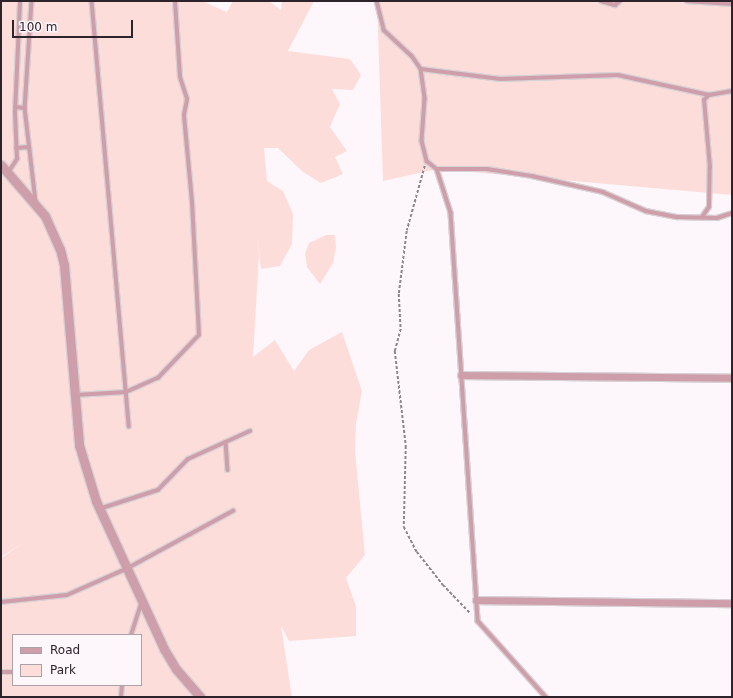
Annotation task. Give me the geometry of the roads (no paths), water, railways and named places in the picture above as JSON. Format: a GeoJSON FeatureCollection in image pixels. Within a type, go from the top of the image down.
{"type":"FeatureCollection","features":[{"type":"Feature","properties":{"kind":"street"},"geometry":{"type":"LineString","coordinates":[[1,165],[36,204],[53,230],[64,265],[80,456],[99,508],[126,569],[172,663],[200,697]]}},
{"type":"Feature","properties":{"kind":"street"},"geometry":{"type":"LineString","coordinates":[[461,375],[732,378]]}},
{"type":"Feature","properties":{"kind":"street"},"geometry":{"type":"LineString","coordinates":[[476,600],[732,603]]}},
{"type":"Feature","properties":{"kind":"lane"},"geometry":{"type":"LineString","coordinates":[[8,173],[17,160],[15,107],[20,1]]}},
{"type":"Feature","properties":{"kind":"lane"},"geometry":{"type":"LineString","coordinates":[[32,1],[26,108],[36,204]]}},
{"type":"Feature","properties":{"kind":"lane"},"geometry":{"type":"LineString","coordinates":[[92,1],[129,426]]}},
{"type":"Feature","properties":{"kind":"lane"},"geometry":{"type":"LineString","coordinates":[[74,395],[126,392],[158,378],[199,335],[193,209],[184,115],[186,99],[180,77],[175,1]]}},
{"type":"Feature","properties":{"kind":"lane"},"geometry":{"type":"LineString","coordinates":[[377,1],[384,30],[412,56],[421,69],[425,98],[422,141],[427,161],[437,169],[451,213],[478,621],[546,697]]}},
{"type":"Feature","properties":{"kind":"lane"},"geometry":{"type":"LineString","coordinates":[[600,1],[615,5],[620,1]]}},
{"type":"Feature","properties":{"kind":"lane"},"geometry":{"type":"LineString","coordinates":[[687,1],[732,4]]}},
{"type":"Feature","properties":{"kind":"lane"},"geometry":{"type":"LineString","coordinates":[[421,69],[500,79],[618,75],[709,96],[732,91]]}},
{"type":"Feature","properties":{"kind":"lane"},"geometry":{"type":"LineString","coordinates":[[702,217],[709,207],[710,168],[704,100],[709,96]]}},
{"type":"Feature","properties":{"kind":"lane"},"geometry":{"type":"LineString","coordinates":[[15,107],[26,108]]}},
{"type":"Feature","properties":{"kind":"lane"},"geometry":{"type":"LineString","coordinates":[[16,148],[29,146]]}},
{"type":"Feature","properties":{"kind":"lane"},"geometry":{"type":"LineString","coordinates":[[437,169],[487,169],[532,176],[603,192],[646,211],[677,217],[717,218],[732,213]]}},
{"type":"Feature","properties":{"kind":"lane"},"geometry":{"type":"LineString","coordinates":[[99,508],[158,490],[188,460],[250,431]]}},
{"type":"Feature","properties":{"kind":"lane"},"geometry":{"type":"LineString","coordinates":[[226,442],[228,470]]}},
{"type":"Feature","properties":{"kind":"lane"},"geometry":{"type":"LineString","coordinates":[[1,602],[67,595],[126,569],[233,511]]}},
{"type":"Feature","properties":{"kind":"lane"},"geometry":{"type":"LineString","coordinates":[[131,634],[142,602]]}},
{"type":"Feature","properties":{"kind":"lane"},"geometry":{"type":"LineString","coordinates":[[1,672],[12,672]]}},
{"type":"Feature","properties":{"kind":"lane"},"geometry":{"type":"LineString","coordinates":[[121,697],[122,686]]}}]}
